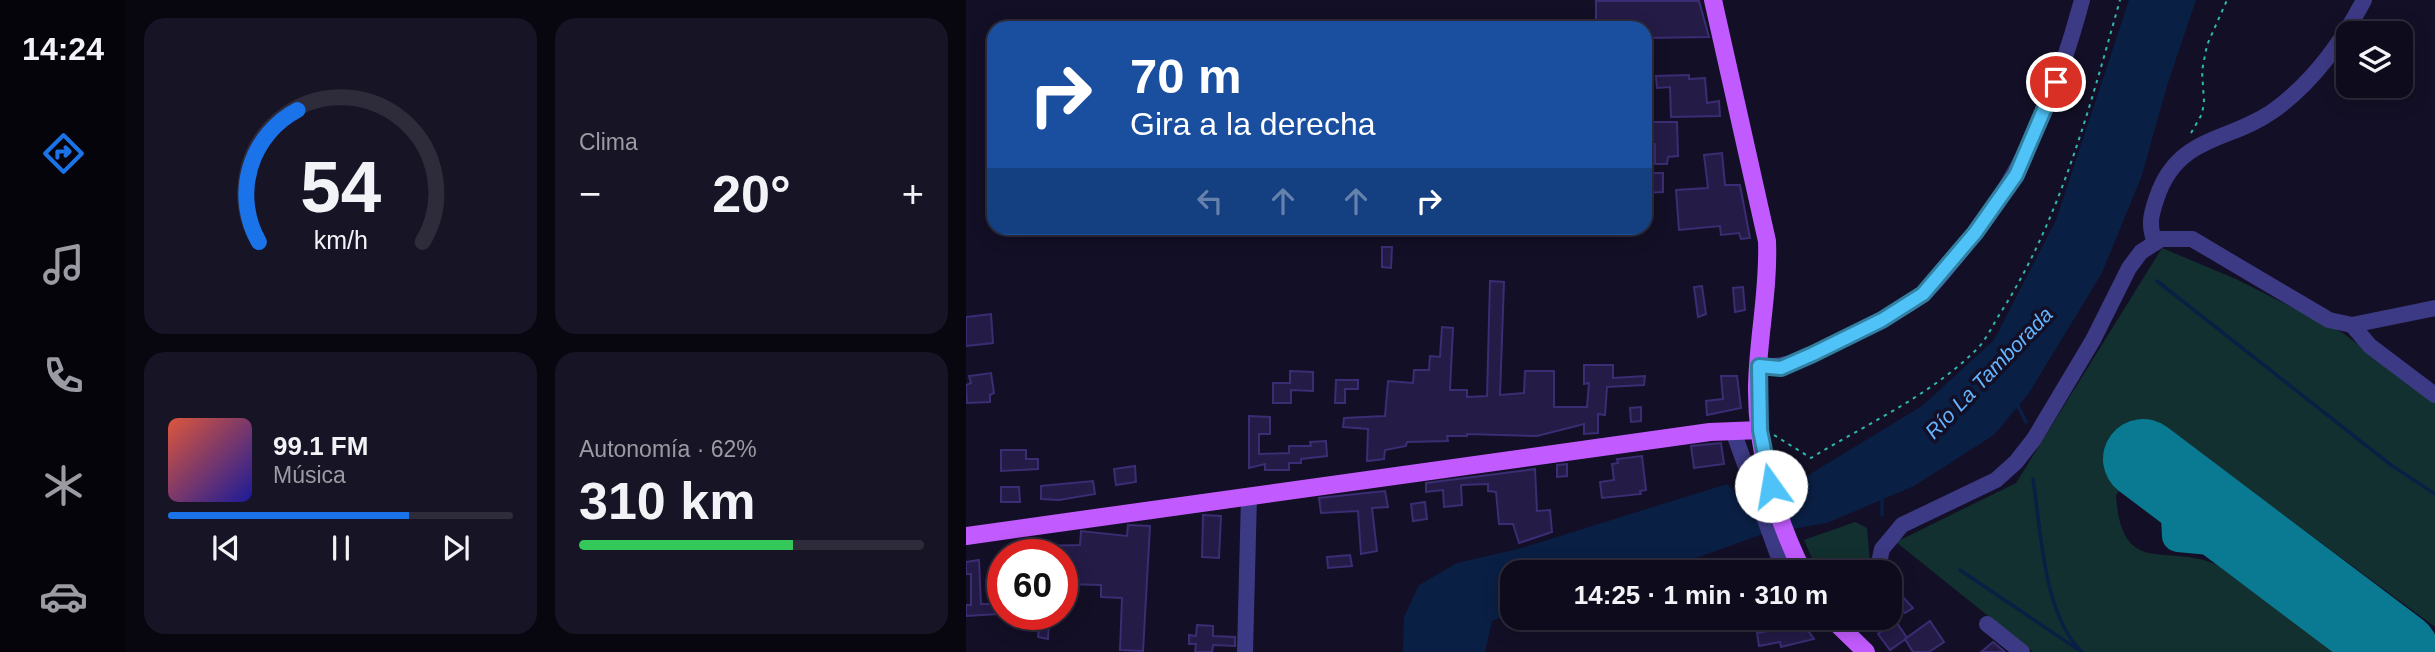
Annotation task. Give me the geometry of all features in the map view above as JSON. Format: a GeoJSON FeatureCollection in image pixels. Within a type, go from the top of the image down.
{"type":"FeatureCollection","features":[{"type":"Feature","properties":{"kind":"main road"},"geometry":{"type":"LineString","coordinates":[[1713,0],[1766,241],[1768,270],[1759,366],[1763,487],[1778,537],[1794,560]]}},
{"type":"Feature","properties":{"kind":"main road"},"geometry":{"type":"LineString","coordinates":[[966,536],[1733,431],[1760,430]]}},
{"type":"Feature","properties":{"kind":"main road"},"geometry":{"type":"LineString","coordinates":[[1841,630],[1847,652]]}},
{"type":"Feature","properties":{"kind":"main road"},"geometry":{"type":"LineString","coordinates":[[1847,630],[1866,652]]}},
{"type":"Feature","properties":{"kind":"street"},"geometry":{"type":"LineString","coordinates":[[1759,366],[1781,368],[1882,320],[1923,294],[1938,277],[1988,216],[2016,175],[2049,104],[2081,0]]}},
{"type":"Feature","properties":{"kind":"street"},"geometry":{"type":"LineString","coordinates":[[2155,243],[2150,219],[2160,189],[2171,169],[2195,147],[2273,111],[2307,80],[2345,34],[2364,0]]}},
{"type":"Feature","properties":{"kind":"street"},"geometry":{"type":"LineString","coordinates":[[1880,560],[1882,549],[1896,529],[1996,480],[2016,462],[2034,439],[2093,340],[2129,268],[2141,251],[2155,243],[2179,237],[2192,239],[2329,320],[2353,326],[2435,308]]}},
{"type":"Feature","properties":{"kind":"street"},"geometry":{"type":"LineString","coordinates":[[2353,326],[2370,346],[2435,395]]}},
{"type":"Feature","properties":{"kind":"street"},"geometry":{"type":"LineString","coordinates":[[1733,431],[1763,487]]}},
{"type":"Feature","properties":{"kind":"street"},"geometry":{"type":"LineString","coordinates":[[1245,652],[1249,496]]}},
{"type":"Feature","properties":{"kind":"street"},"geometry":{"type":"LineString","coordinates":[[1778,537],[1782,560]]}},
{"type":"Feature","properties":{"kind":"street"},"geometry":{"type":"LineString","coordinates":[[1987,624],[2022,652]]}},
{"type":"Feature","properties":{"kind":"path"},"geometry":{"type":"LineString","coordinates":[[1760,430],[1779,436],[1811,458],[1947,375],[1978,349],[2016,289],[2051,212],[2088,113],[2120,0]]}},
{"type":"Feature","properties":{"kind":"path"},"geometry":{"type":"LineString","coordinates":[[2195,147],[2191,132],[2202,114],[2203,71],[2207,45],[2227,0]]}},
{"type":"Feature","properties":{"kind":"green space"},"geometry":{"type":"Polygon","coordinates":[[[2162,248],[2236,279],[2343,333],[2435,403],[2435,627],[2166,428],[2116,495],[2120,521],[2127,539],[2137,548],[2150,553],[2199,559],[2217,565],[2335,652],[2033,652],[1896,542],[2016,483],[2162,248]]]}},
{"type":"Feature","properties":{"kind":"green space"},"geometry":{"type":"Polygon","coordinates":[[[1855,522],[1867,528],[1870,560],[1813,560],[1804,540],[1855,522]]]}},
{"type":"Feature","properties":{"kind":"water","name":"Río La Tamborada"},"geometry":{"type":"Polygon","coordinates":[[[2129,0],[2196,0],[2167,86],[2142,175],[2102,273],[2029,393],[1994,435],[1914,486],[1827,523],[1763,534],[1690,560],[1500,560],[1500,618],[1492,621],[1485,652],[1403,652],[1404,617],[1419,585],[1457,563],[1518,549],[1727,484],[1740,498],[1792,485],[1922,406],[1994,340],[2056,220],[2129,0]]]}},
{"type":"Feature","properties":{"kind":"building"},"geometry":{"type":"Polygon","coordinates":[[[1596,1],[1699,1],[1709,37],[1652,38],[1652,21],[1596,21],[1596,1]]]}},
{"type":"Feature","properties":{"kind":"building"},"geometry":{"type":"Polygon","coordinates":[[[1689,75],[1689,79],[1705,78],[1707,103],[1719,101],[1720,116],[1671,117],[1670,87],[1657,88],[1656,76],[1689,75]]]}},
{"type":"Feature","properties":{"kind":"building"},"geometry":{"type":"Polygon","coordinates":[[[1652,122],[1677,122],[1678,156],[1668,157],[1667,164],[1655,164],[1655,144],[1652,144],[1652,122]]]}},
{"type":"Feature","properties":{"kind":"building"},"geometry":{"type":"Polygon","coordinates":[[[1722,153],[1725,185],[1740,185],[1750,238],[1741,239],[1739,233],[1721,235],[1720,226],[1679,230],[1676,190],[1708,188],[1704,155],[1722,153]]]}},
{"type":"Feature","properties":{"kind":"building"},"geometry":{"type":"Polygon","coordinates":[[[1652,173],[1663,173],[1663,192],[1652,193],[1652,173]]]}},
{"type":"Feature","properties":{"kind":"building"},"geometry":{"type":"Polygon","coordinates":[[[1382,247],[1392,247],[1391,268],[1382,267],[1382,247]]]}},
{"type":"Feature","properties":{"kind":"building"},"geometry":{"type":"Polygon","coordinates":[[[1490,281],[1504,282],[1500,395],[1524,393],[1525,371],[1554,371],[1554,407],[1587,407],[1589,383],[1584,384],[1584,365],[1613,365],[1613,378],[1645,376],[1644,385],[1607,387],[1605,415],[1598,414],[1598,433],[1584,434],[1584,424],[1537,436],[1447,436],[1448,441],[1407,442],[1406,446],[1385,450],[1384,459],[1367,461],[1368,429],[1343,427],[1344,418],[1385,416],[1388,381],[1413,383],[1414,370],[1429,370],[1430,356],[1440,357],[1442,327],[1453,328],[1450,390],[1467,390],[1467,397],[1487,396],[1490,281]]]}},
{"type":"Feature","properties":{"kind":"building"},"geometry":{"type":"Polygon","coordinates":[[[1702,286],[1706,314],[1698,317],[1694,287],[1702,286]]]}},
{"type":"Feature","properties":{"kind":"building"},"geometry":{"type":"Polygon","coordinates":[[[1743,287],[1745,310],[1735,312],[1733,288],[1743,287]]]}},
{"type":"Feature","properties":{"kind":"building"},"geometry":{"type":"Polygon","coordinates":[[[991,314],[993,343],[966,346],[966,317],[991,314]]]}},
{"type":"Feature","properties":{"kind":"building"},"geometry":{"type":"Polygon","coordinates":[[[1290,371],[1313,372],[1313,391],[1291,390],[1291,403],[1273,403],[1273,383],[1290,383],[1290,371]]]}},
{"type":"Feature","properties":{"kind":"building"},"geometry":{"type":"Polygon","coordinates":[[[991,373],[994,393],[990,395],[990,402],[967,403],[966,385],[971,383],[969,376],[991,373]]]}},
{"type":"Feature","properties":{"kind":"building"},"geometry":{"type":"Polygon","coordinates":[[[1721,376],[1737,376],[1741,408],[1707,415],[1706,401],[1723,399],[1721,376]]]}},
{"type":"Feature","properties":{"kind":"building"},"geometry":{"type":"Polygon","coordinates":[[[1336,380],[1358,380],[1358,389],[1345,389],[1345,403],[1335,403],[1336,380]]]}},
{"type":"Feature","properties":{"kind":"building"},"geometry":{"type":"Polygon","coordinates":[[[1641,407],[1641,421],[1631,422],[1630,408],[1641,407]]]}},
{"type":"Feature","properties":{"kind":"building"},"geometry":{"type":"Polygon","coordinates":[[[1249,416],[1270,417],[1270,434],[1259,434],[1259,454],[1289,453],[1289,446],[1311,446],[1310,442],[1326,441],[1327,456],[1301,459],[1301,463],[1289,463],[1289,470],[1265,470],[1265,464],[1249,468],[1249,416]]]}},
{"type":"Feature","properties":{"kind":"building"},"geometry":{"type":"Polygon","coordinates":[[[1721,443],[1724,464],[1694,468],[1691,446],[1721,443]]]}},
{"type":"Feature","properties":{"kind":"building"},"geometry":{"type":"Polygon","coordinates":[[[1001,450],[1026,450],[1026,459],[1038,459],[1038,469],[1001,471],[1001,450]]]}},
{"type":"Feature","properties":{"kind":"building"},"geometry":{"type":"Polygon","coordinates":[[[1642,456],[1646,490],[1640,491],[1641,494],[1602,498],[1600,482],[1614,480],[1612,464],[1618,463],[1617,459],[1642,456]]]}},
{"type":"Feature","properties":{"kind":"building"},"geometry":{"type":"Polygon","coordinates":[[[1567,464],[1567,476],[1557,477],[1557,465],[1567,464]]]}},
{"type":"Feature","properties":{"kind":"building"},"geometry":{"type":"Polygon","coordinates":[[[1135,466],[1136,482],[1116,485],[1114,469],[1135,466]]]}},
{"type":"Feature","properties":{"kind":"building"},"geometry":{"type":"Polygon","coordinates":[[[1535,469],[1537,511],[1550,510],[1552,532],[1519,543],[1513,524],[1499,524],[1496,492],[1488,491],[1488,484],[1461,485],[1462,505],[1444,507],[1443,490],[1426,492],[1426,483],[1535,469]]]}},
{"type":"Feature","properties":{"kind":"building"},"geometry":{"type":"Polygon","coordinates":[[[1093,481],[1095,494],[1059,500],[1041,499],[1041,486],[1093,481]]]}},
{"type":"Feature","properties":{"kind":"building"},"geometry":{"type":"Polygon","coordinates":[[[1001,487],[1019,487],[1020,502],[1001,502],[1001,487]]]}},
{"type":"Feature","properties":{"kind":"building"},"geometry":{"type":"Polygon","coordinates":[[[1385,491],[1388,507],[1372,508],[1377,551],[1361,554],[1358,511],[1321,513],[1319,498],[1385,491]]]}},
{"type":"Feature","properties":{"kind":"building"},"geometry":{"type":"Polygon","coordinates":[[[1425,502],[1427,519],[1413,521],[1411,504],[1425,502]]]}},
{"type":"Feature","properties":{"kind":"building"},"geometry":{"type":"Polygon","coordinates":[[[1203,515],[1221,516],[1219,558],[1202,557],[1203,515]]]}},
{"type":"Feature","properties":{"kind":"building"},"geometry":{"type":"Polygon","coordinates":[[[1128,525],[1150,526],[1143,651],[1120,650],[1122,598],[1101,597],[1101,585],[1078,584],[1078,545],[1081,531],[1127,536],[1128,525]]]}},
{"type":"Feature","properties":{"kind":"building"},"geometry":{"type":"Polygon","coordinates":[[[1350,555],[1352,566],[1328,568],[1327,557],[1350,555]]]}},
{"type":"Feature","properties":{"kind":"building"},"geometry":{"type":"Polygon","coordinates":[[[979,560],[981,604],[987,604],[987,615],[966,616],[966,605],[971,605],[971,574],[966,574],[966,562],[979,560]]]}},
{"type":"Feature","properties":{"kind":"building"},"geometry":{"type":"Polygon","coordinates":[[[1902,596],[1913,608],[1905,613],[1902,610],[1902,596]]]}},
{"type":"Feature","properties":{"kind":"building"},"geometry":{"type":"Polygon","coordinates":[[[1930,621],[1944,642],[1929,652],[1913,652],[1905,639],[1930,621]]]}},
{"type":"Feature","properties":{"kind":"building"},"geometry":{"type":"Polygon","coordinates":[[[1197,625],[1213,626],[1213,636],[1235,637],[1235,646],[1213,645],[1212,652],[1195,652],[1196,644],[1189,644],[1189,635],[1196,636],[1197,625]]]}},
{"type":"Feature","properties":{"kind":"building"},"geometry":{"type":"Polygon","coordinates":[[[1039,630],[1048,630],[1048,639],[1038,637],[1039,630]]]}},
{"type":"Feature","properties":{"kind":"building"},"geometry":{"type":"Polygon","coordinates":[[[1808,630],[1814,639],[1781,647],[1780,642],[1759,646],[1757,633],[1808,630]]]}},
{"type":"Feature","properties":{"kind":"building"},"geometry":{"type":"Polygon","coordinates":[[[1883,630],[1902,630],[1907,638],[1890,650],[1878,634],[1883,630]]]}},
{"type":"Feature","properties":{"kind":"building"},"geometry":{"type":"Polygon","coordinates":[[[1993,642],[2005,652],[1981,652],[1993,642]]]}},
{"type":"Feature","properties":{"kind":"waterway"},"geometry":{"type":"LineString","coordinates":[[2157,281],[2391,465],[2435,494]]}},
{"type":"Feature","properties":{"kind":"waterway"},"geometry":{"type":"LineString","coordinates":[[2016,402],[2026,422]]}},
{"type":"Feature","properties":{"kind":"waterway"},"geometry":{"type":"LineString","coordinates":[[2033,479],[2051,594],[2069,636],[2082,652]]}},
{"type":"Feature","properties":{"kind":"waterway"},"geometry":{"type":"LineString","coordinates":[[1882,496],[1882,515]]}},
{"type":"Feature","properties":{"kind":"waterway"},"geometry":{"type":"LineString","coordinates":[[1960,570],[2077,649]]}},
{"type":"Feature","properties":{"kind":"taxiway"},"geometry":{"type":"LineString","coordinates":[[2177,517],[2178,536],[2243,542],[2267,554]]}},
{"type":"Feature","properties":{"kind":"runway"},"geometry":{"type":"LineString","coordinates":[[2143,459],[2399,652]]}},
{"type":"Feature","properties":{"kind":"route"},"geometry":{"type":"LineString","coordinates":[[1771,486],[1760,430],[1757,386],[1759,366],[1781,368],[1813,354],[1882,320],[1923,294],[1962,250],[2016,175],[2049,104],[2056,82]]}}]}
